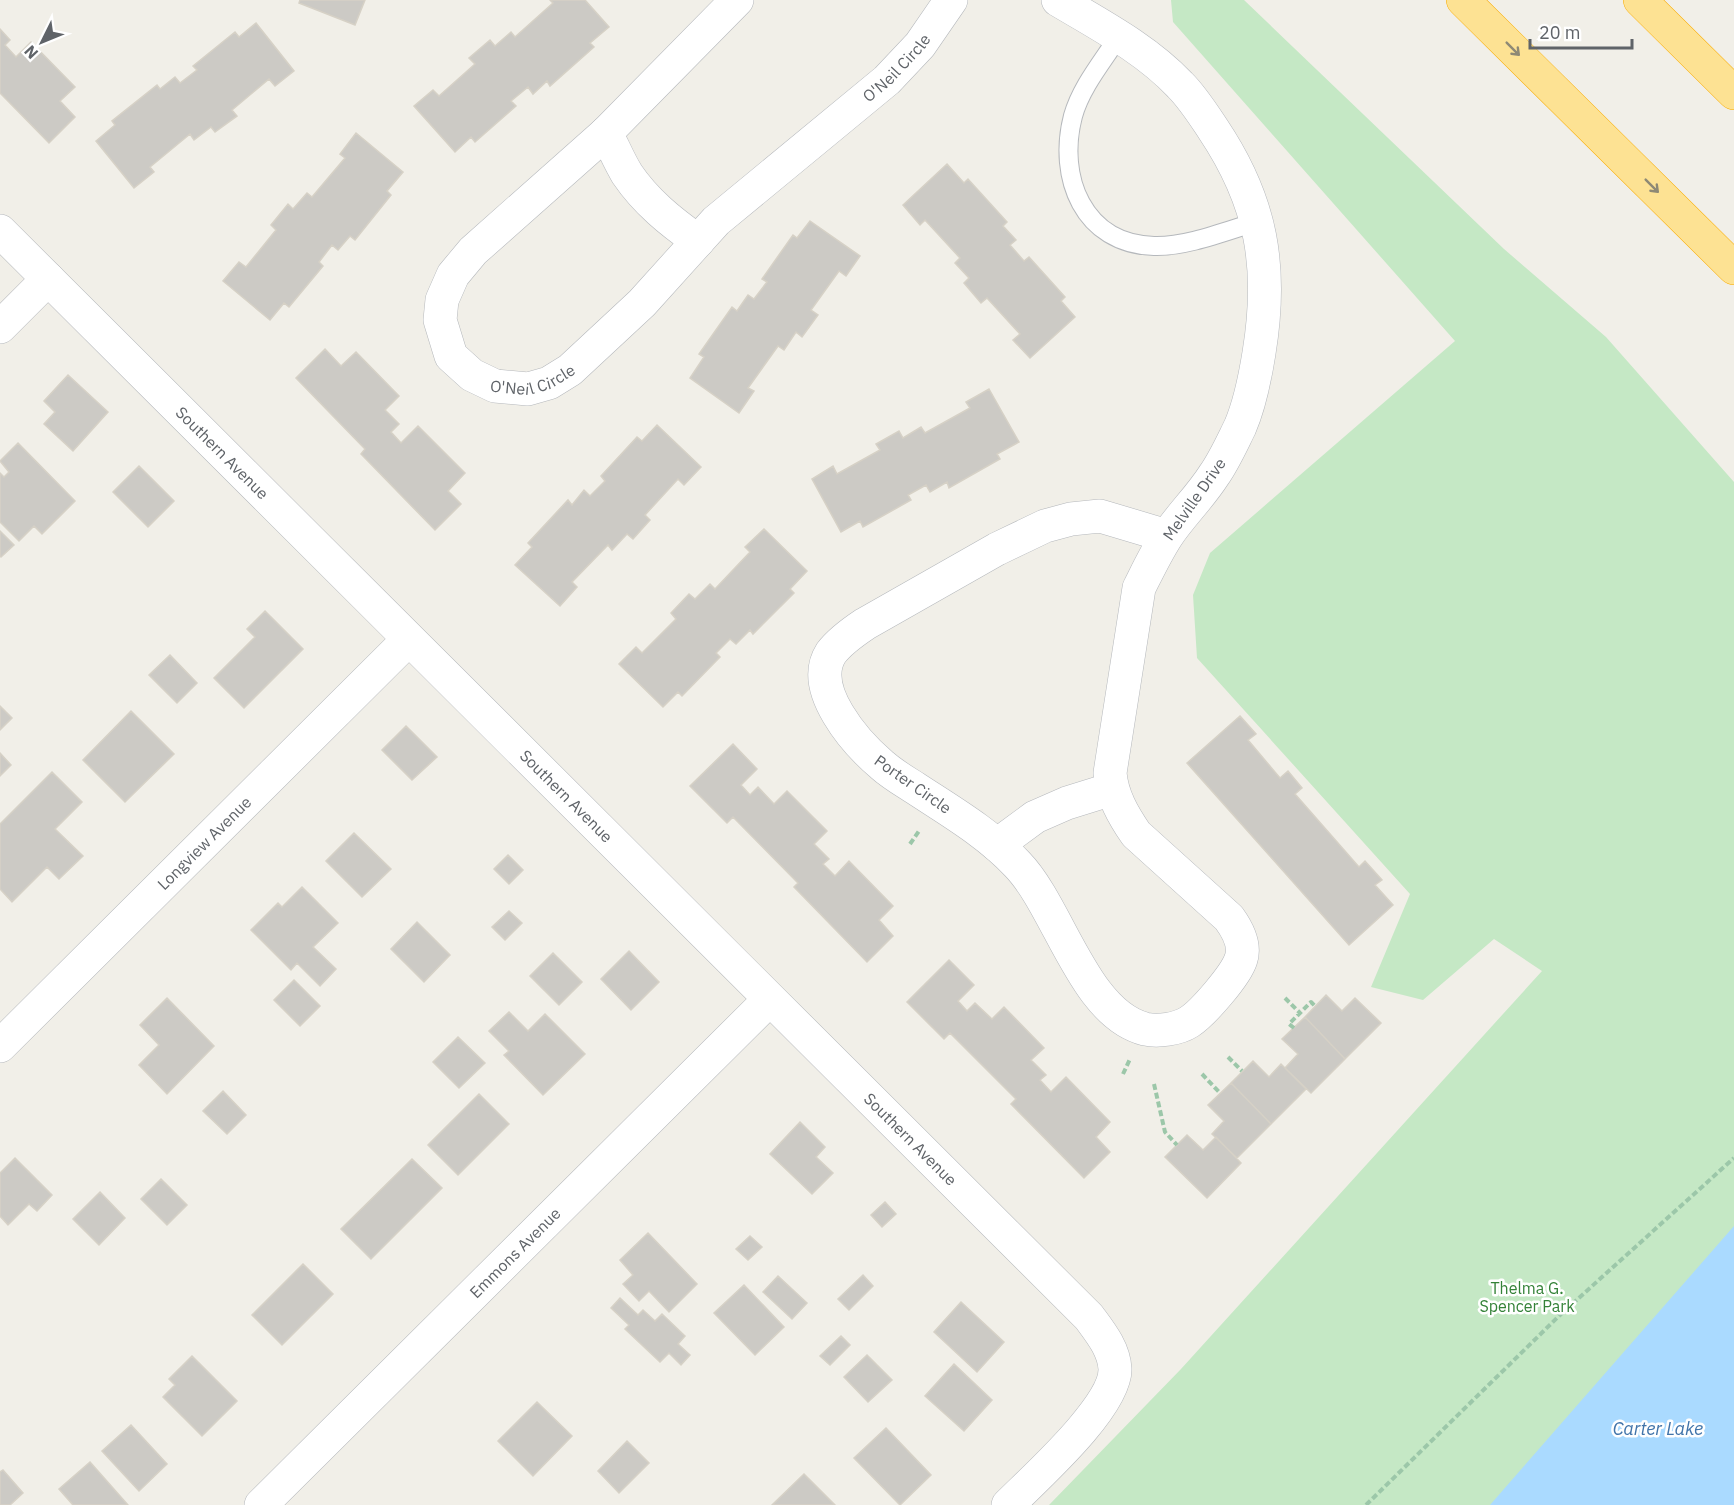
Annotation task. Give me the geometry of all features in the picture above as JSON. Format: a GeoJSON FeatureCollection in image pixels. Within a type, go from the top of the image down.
{"type":"FeatureCollection","features":[{"type":"Feature","properties":{"kind":"highway"},"geometry":{"type":"LineString","coordinates":[[1640,0],[1734,93]]}},
{"type":"Feature","properties":{"kind":"highway"},"geometry":{"type":"LineString","coordinates":[[1465,3],[1734,268]]}},
{"type":"Feature","properties":{"kind":"street","name":"O'Neil Circle"},"geometry":{"type":"LineString","coordinates":[[737,0],[606,133],[473,251],[453,274],[442,300],[440,320],[451,356],[472,375],[495,386],[528,389],[549,383],[570,370],[634,310],[716,221],[887,80],[920,45],[951,0]]}},
{"type":"Feature","properties":{"kind":"street","name":"Melville Drive"},"geometry":{"type":"LineString","coordinates":[[1058,0],[1119,36],[1155,62],[1181,86],[1202,111],[1245,184],[1263,252],[1265,289],[1262,334],[1254,383],[1241,425],[1214,475],[1167,536],[1139,588],[1110,773],[1112,789],[1136,834],[1229,918],[1240,934],[1242,959]]}},
{"type":"Feature","properties":{"kind":"street"},"geometry":{"type":"LineString","coordinates":[[606,133],[627,173],[642,194],[671,221],[698,241]]}},
{"type":"Feature","properties":{"kind":"street","name":"Southern Avenue"},"geometry":{"type":"LineString","coordinates":[[0,231],[1089,1317],[1107,1340],[1115,1370],[1108,1394],[1094,1416],[1008,1505]]}},
{"type":"Feature","properties":{"kind":"street"},"geometry":{"type":"LineString","coordinates":[[0,327],[48,279]]}},
{"type":"Feature","properties":{"kind":"street","name":"Porter Circle"},"geometry":{"type":"LineString","coordinates":[[1167,536],[1100,516],[1071,519],[1045,526],[998,549],[847,636],[831,654],[825,671],[828,693],[839,716],[854,738],[882,766],[961,818],[997,845],[1031,880],[1091,987],[1107,1006],[1122,1017],[1145,1029],[1169,1029],[1189,1022],[1221,990],[1242,959]]}},
{"type":"Feature","properties":{"kind":"street","name":"Longview Avenue"},"geometry":{"type":"LineString","coordinates":[[0,1046],[408,640]]}},
{"type":"Feature","properties":{"kind":"street"},"geometry":{"type":"LineString","coordinates":[[997,845],[1035,817],[1067,802],[1112,789]]}},
{"type":"Feature","properties":{"kind":"street","name":"Emmons Avenue"},"geometry":{"type":"LineString","coordinates":[[261,1505],[769,1000]]}},
{"type":"Feature","properties":{"kind":"lane"},"geometry":{"type":"LineString","coordinates":[[1119,36],[1088,83],[1074,114],[1068,149],[1072,183],[1084,210],[1101,229],[1119,239],[1154,246],[1188,241],[1256,222]]}},
{"type":"Feature","properties":{"kind":"path"},"geometry":{"type":"LineString","coordinates":[[1285,998],[1300,1013]]}},
{"type":"Feature","properties":{"kind":"path"},"geometry":{"type":"LineString","coordinates":[[1294,1028],[1289,1024],[1311,1002],[1315,1006]]}},
{"type":"Feature","properties":{"kind":"path"},"geometry":{"type":"LineString","coordinates":[[1228,1057],[1242,1071]]}},
{"type":"Feature","properties":{"kind":"path"},"geometry":{"type":"LineString","coordinates":[[1202,1074],[1220,1093]]}},
{"type":"Feature","properties":{"kind":"path"},"geometry":{"type":"LineString","coordinates":[[1154,1084],[1165,1132],[1177,1145]]}},
{"type":"Feature","properties":{"kind":"path"},"geometry":{"type":"LineString","coordinates":[[1366,1505],[1560,1315],[1734,1158]]}},
{"type":"Feature","properties":{"kind":"green space","name":"Thelma G. Spencer Park"},"geometry":{"type":"Polygon","coordinates":[[[1171,0],[1244,0],[1504,249],[1606,337],[1734,482],[1734,1505],[1049,1505],[1181,1369],[1542,971],[1494,939],[1423,1000],[1371,987],[1410,894],[1197,658],[1193,595],[1210,553],[1455,341],[1173,22],[1171,0]]]}},
{"type":"Feature","properties":{"kind":"water","name":"Carter Lake"},"geometry":{"type":"Polygon","coordinates":[[[1734,1226],[1734,1505],[1490,1505],[1734,1226]]]}},
{"type":"Feature","properties":{"kind":"building"},"geometry":{"type":"Polygon","coordinates":[[[300,0],[365,0],[355,25],[299,3],[300,0]]]}},
{"type":"Feature","properties":{"kind":"building"},"geometry":{"type":"Polygon","coordinates":[[[550,0],[585,0],[609,27],[590,43],[594,47],[550,86],[547,81],[533,94],[528,87],[511,101],[516,106],[475,142],[471,137],[455,152],[414,106],[433,90],[439,96],[475,64],[469,58],[490,40],[495,46],[511,32],[515,37],[553,3],[550,0]]]}},
{"type":"Feature","properties":{"kind":"building"},"geometry":{"type":"Polygon","coordinates":[[[256,23],[294,71],[275,86],[269,79],[232,110],[237,116],[215,132],[211,127],[194,140],[190,134],[150,167],[154,172],[134,188],[96,141],[115,125],[112,121],[157,85],[160,89],[175,77],[180,83],[197,70],[193,66],[235,32],[239,37],[256,23]]]}},
{"type":"Feature","properties":{"kind":"building"},"geometry":{"type":"Polygon","coordinates":[[[0,29],[10,40],[5,45],[16,57],[31,42],[75,87],[60,101],[75,117],[49,143],[0,93],[0,29]]]}},
{"type":"Feature","properties":{"kind":"building"},"geometry":{"type":"Polygon","coordinates":[[[356,133],[403,172],[387,191],[391,195],[355,240],[350,236],[338,250],[332,245],[319,262],[323,266],[289,307],[284,303],[270,320],[223,281],[239,262],[246,267],[276,230],[271,225],[288,204],[293,209],[307,193],[312,197],[345,158],[340,154],[356,133]]]}},
{"type":"Feature","properties":{"kind":"building"},"geometry":{"type":"Polygon","coordinates":[[[947,164],[964,183],[968,179],[1007,222],[1003,226],[1016,240],[1010,245],[1024,261],[1029,257],[1065,297],[1061,301],[1075,317],[1030,358],[1013,340],[1020,334],[987,298],[981,303],[964,283],[969,278],[955,263],[960,258],[925,220],[920,225],[903,205],[947,164]]]}},
{"type":"Feature","properties":{"kind":"building"},"geometry":{"type":"Polygon","coordinates":[[[810,221],[860,256],[846,276],[839,271],[811,310],[818,315],[802,337],[796,332],[784,350],[778,346],[748,388],[754,391],[739,413],[690,378],[704,357],[699,354],[732,307],[737,311],[748,295],[754,299],[767,282],[762,279],[793,235],[797,238],[810,221]]]}},
{"type":"Feature","properties":{"kind":"building"},"geometry":{"type":"Polygon","coordinates":[[[325,349],[341,366],[356,352],[399,396],[385,410],[399,424],[391,432],[401,443],[418,426],[465,473],[448,491],[461,504],[435,530],[361,454],[365,449],[296,378],[325,349]]]}},
{"type":"Feature","properties":{"kind":"building"},"geometry":{"type":"Polygon","coordinates":[[[68,375],[108,412],[73,451],[44,424],[55,412],[44,401],[68,375]]]}},
{"type":"Feature","properties":{"kind":"building"},"geometry":{"type":"Polygon","coordinates":[[[989,389],[1019,442],[997,454],[1000,459],[949,488],[947,482],[930,492],[926,485],[908,495],[911,500],[863,527],[860,521],[841,532],[812,479],[833,466],[837,474],[880,450],[876,444],[899,431],[903,438],[921,427],[925,433],[970,408],[966,402],[989,389]]]}},
{"type":"Feature","properties":{"kind":"building"},"geometry":{"type":"Polygon","coordinates":[[[657,425],[701,467],[684,485],[678,479],[645,515],[650,520],[633,539],[627,534],[612,550],[608,545],[572,582],[577,587],[560,606],[515,565],[532,547],[528,543],[568,500],[572,505],[584,490],[590,496],[605,481],[601,476],[637,437],[642,441],[657,425]]]}},
{"type":"Feature","properties":{"kind":"building"},"geometry":{"type":"Polygon","coordinates":[[[18,443],[75,501],[42,534],[34,526],[19,541],[0,522],[0,473],[4,477],[9,472],[0,461],[18,443]]]}},
{"type":"Feature","properties":{"kind":"building"},"geometry":{"type":"Polygon","coordinates":[[[139,466],[174,501],[148,527],[113,492],[139,466]]]}},
{"type":"Feature","properties":{"kind":"building"},"geometry":{"type":"Polygon","coordinates":[[[764,529],[807,571],[790,589],[794,593],[753,634],[750,630],[736,644],[730,639],[716,653],[720,657],[682,696],[678,692],[663,707],[619,664],[636,647],[642,653],[676,619],[671,613],[689,594],[695,599],[710,584],[715,589],[750,552],[745,547],[764,529]]]}},
{"type":"Feature","properties":{"kind":"building"},"geometry":{"type":"Polygon","coordinates":[[[0,531],[14,545],[1,557],[0,556],[0,531]]]}},
{"type":"Feature","properties":{"kind":"building"},"geometry":{"type":"Polygon","coordinates":[[[265,611],[303,649],[244,708],[214,678],[255,637],[247,629],[265,611]]]}},
{"type":"Feature","properties":{"kind":"building"},"geometry":{"type":"Polygon","coordinates":[[[170,655],[197,683],[177,703],[149,675],[170,655]]]}},
{"type":"Feature","properties":{"kind":"building"},"geometry":{"type":"Polygon","coordinates":[[[0,706],[12,718],[0,730],[0,706]]]}},
{"type":"Feature","properties":{"kind":"building"},"geometry":{"type":"Polygon","coordinates":[[[131,711],[174,754],[125,802],[83,760],[131,711]]]}},
{"type":"Feature","properties":{"kind":"building"},"geometry":{"type":"Polygon","coordinates":[[[1240,716],[1256,734],[1248,740],[1280,778],[1288,771],[1302,788],[1295,794],[1359,867],[1365,861],[1382,880],[1375,885],[1393,905],[1349,945],[1187,763],[1240,716]]]}},
{"type":"Feature","properties":{"kind":"building"},"geometry":{"type":"Polygon","coordinates":[[[406,726],[437,757],[412,780],[382,750],[406,726]]]}},
{"type":"Feature","properties":{"kind":"building"},"geometry":{"type":"Polygon","coordinates":[[[733,744],[757,769],[741,785],[750,795],[758,787],[774,804],[787,791],[827,831],[814,844],[829,859],[823,864],[835,876],[849,861],[893,906],[879,920],[893,936],[867,962],[794,887],[798,883],[733,817],[727,823],[690,786],[733,744]]]}},
{"type":"Feature","properties":{"kind":"building"},"geometry":{"type":"Polygon","coordinates":[[[0,753],[11,765],[0,776],[0,753]]]}},
{"type":"Feature","properties":{"kind":"building"},"geometry":{"type":"Polygon","coordinates":[[[52,772],[82,802],[55,829],[83,856],[59,879],[47,867],[12,902],[0,889],[0,824],[52,772]]]}},
{"type":"Feature","properties":{"kind":"building"},"geometry":{"type":"Polygon","coordinates":[[[354,833],[391,869],[362,897],[326,861],[354,833]]]}},
{"type":"Feature","properties":{"kind":"building"},"geometry":{"type":"Polygon","coordinates":[[[508,855],[523,870],[509,884],[494,869],[508,855]]]}},
{"type":"Feature","properties":{"kind":"building"},"geometry":{"type":"Polygon","coordinates":[[[302,887],[338,923],[313,947],[336,969],[320,986],[297,963],[291,970],[251,930],[278,903],[282,907],[302,887]]]}},
{"type":"Feature","properties":{"kind":"building"},"geometry":{"type":"Polygon","coordinates":[[[509,911],[522,923],[505,940],[492,927],[509,911]]]}},
{"type":"Feature","properties":{"kind":"building"},"geometry":{"type":"Polygon","coordinates":[[[417,922],[450,955],[424,982],[391,949],[417,922]]]}},
{"type":"Feature","properties":{"kind":"building"},"geometry":{"type":"Polygon","coordinates":[[[629,951],[659,982],[631,1010],[601,979],[629,951]]]}},
{"type":"Feature","properties":{"kind":"building"},"geometry":{"type":"Polygon","coordinates":[[[553,953],[582,982],[559,1005],[530,976],[553,953]]]}},
{"type":"Feature","properties":{"kind":"building"},"geometry":{"type":"Polygon","coordinates":[[[949,960],[974,985],[958,1001],[967,1011],[975,1003],[992,1019],[1004,1007],[1044,1048],[1031,1060],[1046,1075],[1040,1080],[1051,1092],[1066,1077],[1110,1122],[1096,1137],[1110,1152],[1084,1178],[1011,1104],[1016,1099],[950,1033],[944,1039],[907,1002],[949,960]]]}},
{"type":"Feature","properties":{"kind":"building"},"geometry":{"type":"Polygon","coordinates":[[[294,980],[320,1006],[300,1026],[274,1000],[294,980]]]}},
{"type":"Feature","properties":{"kind":"building"},"geometry":{"type":"Polygon","coordinates":[[[1326,995],[1342,1011],[1355,998],[1381,1023],[1345,1059],[1305,1017],[1326,995]]]}},
{"type":"Feature","properties":{"kind":"building"},"geometry":{"type":"Polygon","coordinates":[[[167,998],[214,1046],[167,1094],[139,1065],[159,1045],[140,1025],[167,998]]]}},
{"type":"Feature","properties":{"kind":"building"},"geometry":{"type":"Polygon","coordinates":[[[509,1012],[528,1031],[545,1014],[585,1054],[543,1095],[504,1055],[509,1051],[489,1031],[509,1012]]]}},
{"type":"Feature","properties":{"kind":"building"},"geometry":{"type":"Polygon","coordinates":[[[1305,1017],[1345,1059],[1311,1093],[1285,1068],[1298,1054],[1282,1039],[1305,1017]]]}},
{"type":"Feature","properties":{"kind":"building"},"geometry":{"type":"Polygon","coordinates":[[[458,1037],[485,1063],[459,1088],[433,1062],[458,1037]]]}},
{"type":"Feature","properties":{"kind":"building"},"geometry":{"type":"Polygon","coordinates":[[[1253,1061],[1269,1077],[1281,1064],[1306,1089],[1271,1124],[1231,1083],[1253,1061]]]}},
{"type":"Feature","properties":{"kind":"building"},"geometry":{"type":"Polygon","coordinates":[[[1231,1083],[1271,1124],[1237,1158],[1212,1134],[1224,1121],[1208,1105],[1231,1083]]]}},
{"type":"Feature","properties":{"kind":"building"},"geometry":{"type":"Polygon","coordinates":[[[223,1091],[246,1115],[227,1134],[203,1111],[223,1091]]]}},
{"type":"Feature","properties":{"kind":"building"},"geometry":{"type":"Polygon","coordinates":[[[479,1094],[509,1124],[458,1175],[428,1145],[479,1094]]]}},
{"type":"Feature","properties":{"kind":"building"},"geometry":{"type":"Polygon","coordinates":[[[800,1122],[825,1147],[816,1157],[833,1173],[812,1194],[770,1154],[800,1122]]]}},
{"type":"Feature","properties":{"kind":"building"},"geometry":{"type":"Polygon","coordinates":[[[1187,1135],[1203,1150],[1216,1137],[1241,1163],[1207,1198],[1165,1157],[1187,1135]]]}},
{"type":"Feature","properties":{"kind":"building"},"geometry":{"type":"Polygon","coordinates":[[[15,1158],[52,1195],[37,1211],[29,1204],[8,1225],[0,1216],[0,1173],[15,1158]]]}},
{"type":"Feature","properties":{"kind":"building"},"geometry":{"type":"Polygon","coordinates":[[[412,1159],[442,1188],[371,1259],[341,1229],[412,1159]]]}},
{"type":"Feature","properties":{"kind":"building"},"geometry":{"type":"Polygon","coordinates":[[[161,1179],[187,1205],[167,1225],[141,1199],[161,1179]]]}},
{"type":"Feature","properties":{"kind":"building"},"geometry":{"type":"Polygon","coordinates":[[[100,1192],[125,1218],[99,1245],[73,1219],[100,1192]]]}},
{"type":"Feature","properties":{"kind":"building"},"geometry":{"type":"Polygon","coordinates":[[[885,1202],[896,1214],[882,1227],[871,1215],[885,1202]]]}},
{"type":"Feature","properties":{"kind":"building"},"geometry":{"type":"Polygon","coordinates":[[[648,1233],[697,1284],[669,1312],[649,1291],[639,1301],[623,1284],[633,1275],[620,1260],[648,1233]]]}},
{"type":"Feature","properties":{"kind":"building"},"geometry":{"type":"Polygon","coordinates":[[[750,1236],[762,1247],[748,1260],[736,1249],[750,1236]]]}},
{"type":"Feature","properties":{"kind":"building"},"geometry":{"type":"Polygon","coordinates":[[[303,1264],[333,1294],[282,1345],[252,1315],[303,1264]]]}},
{"type":"Feature","properties":{"kind":"building"},"geometry":{"type":"Polygon","coordinates":[[[863,1275],[873,1286],[849,1310],[838,1299],[863,1275]]]}},
{"type":"Feature","properties":{"kind":"building"},"geometry":{"type":"Polygon","coordinates":[[[778,1276],[807,1303],[792,1319],[763,1292],[778,1276]]]}},
{"type":"Feature","properties":{"kind":"building"},"geometry":{"type":"Polygon","coordinates":[[[744,1285],[784,1327],[755,1355],[714,1313],[744,1285]]]}},
{"type":"Feature","properties":{"kind":"building"},"geometry":{"type":"Polygon","coordinates":[[[620,1298],[638,1315],[643,1310],[655,1321],[662,1314],[685,1336],[678,1344],[690,1355],[681,1365],[669,1353],[660,1362],[625,1329],[629,1325],[611,1308],[620,1298]]]}},
{"type":"Feature","properties":{"kind":"building"},"geometry":{"type":"Polygon","coordinates":[[[961,1302],[1004,1342],[977,1372],[934,1332],[961,1302]]]}},
{"type":"Feature","properties":{"kind":"building"},"geometry":{"type":"Polygon","coordinates":[[[841,1336],[850,1345],[830,1365],[820,1356],[841,1336]]]}},
{"type":"Feature","properties":{"kind":"building"},"geometry":{"type":"Polygon","coordinates":[[[867,1355],[892,1380],[868,1402],[844,1377],[867,1355]]]}},
{"type":"Feature","properties":{"kind":"building"},"geometry":{"type":"Polygon","coordinates":[[[192,1356],[237,1401],[202,1436],[163,1397],[175,1385],[169,1379],[192,1356]]]}},
{"type":"Feature","properties":{"kind":"building"},"geometry":{"type":"Polygon","coordinates":[[[954,1364],[992,1400],[964,1431],[925,1396],[954,1364]]]}},
{"type":"Feature","properties":{"kind":"building"},"geometry":{"type":"Polygon","coordinates":[[[537,1402],[572,1436],[533,1476],[498,1441],[537,1402]]]}},
{"type":"Feature","properties":{"kind":"building"},"geometry":{"type":"Polygon","coordinates":[[[131,1425],[167,1464],[139,1491],[102,1451],[131,1425]]]}},
{"type":"Feature","properties":{"kind":"building"},"geometry":{"type":"Polygon","coordinates":[[[886,1428],[931,1475],[900,1505],[854,1458],[886,1428]]]}},
{"type":"Feature","properties":{"kind":"building"},"geometry":{"type":"Polygon","coordinates":[[[627,1441],[649,1463],[619,1493],[598,1471],[627,1441]]]}},
{"type":"Feature","properties":{"kind":"building"},"geometry":{"type":"Polygon","coordinates":[[[90,1462],[128,1505],[73,1505],[59,1489],[90,1462]]]}},
{"type":"Feature","properties":{"kind":"building"},"geometry":{"type":"Polygon","coordinates":[[[3,1470],[23,1493],[10,1505],[0,1505],[0,1472],[3,1470]]]}},
{"type":"Feature","properties":{"kind":"building"},"geometry":{"type":"Polygon","coordinates":[[[804,1474],[835,1505],[772,1505],[804,1474]]]}}]}
